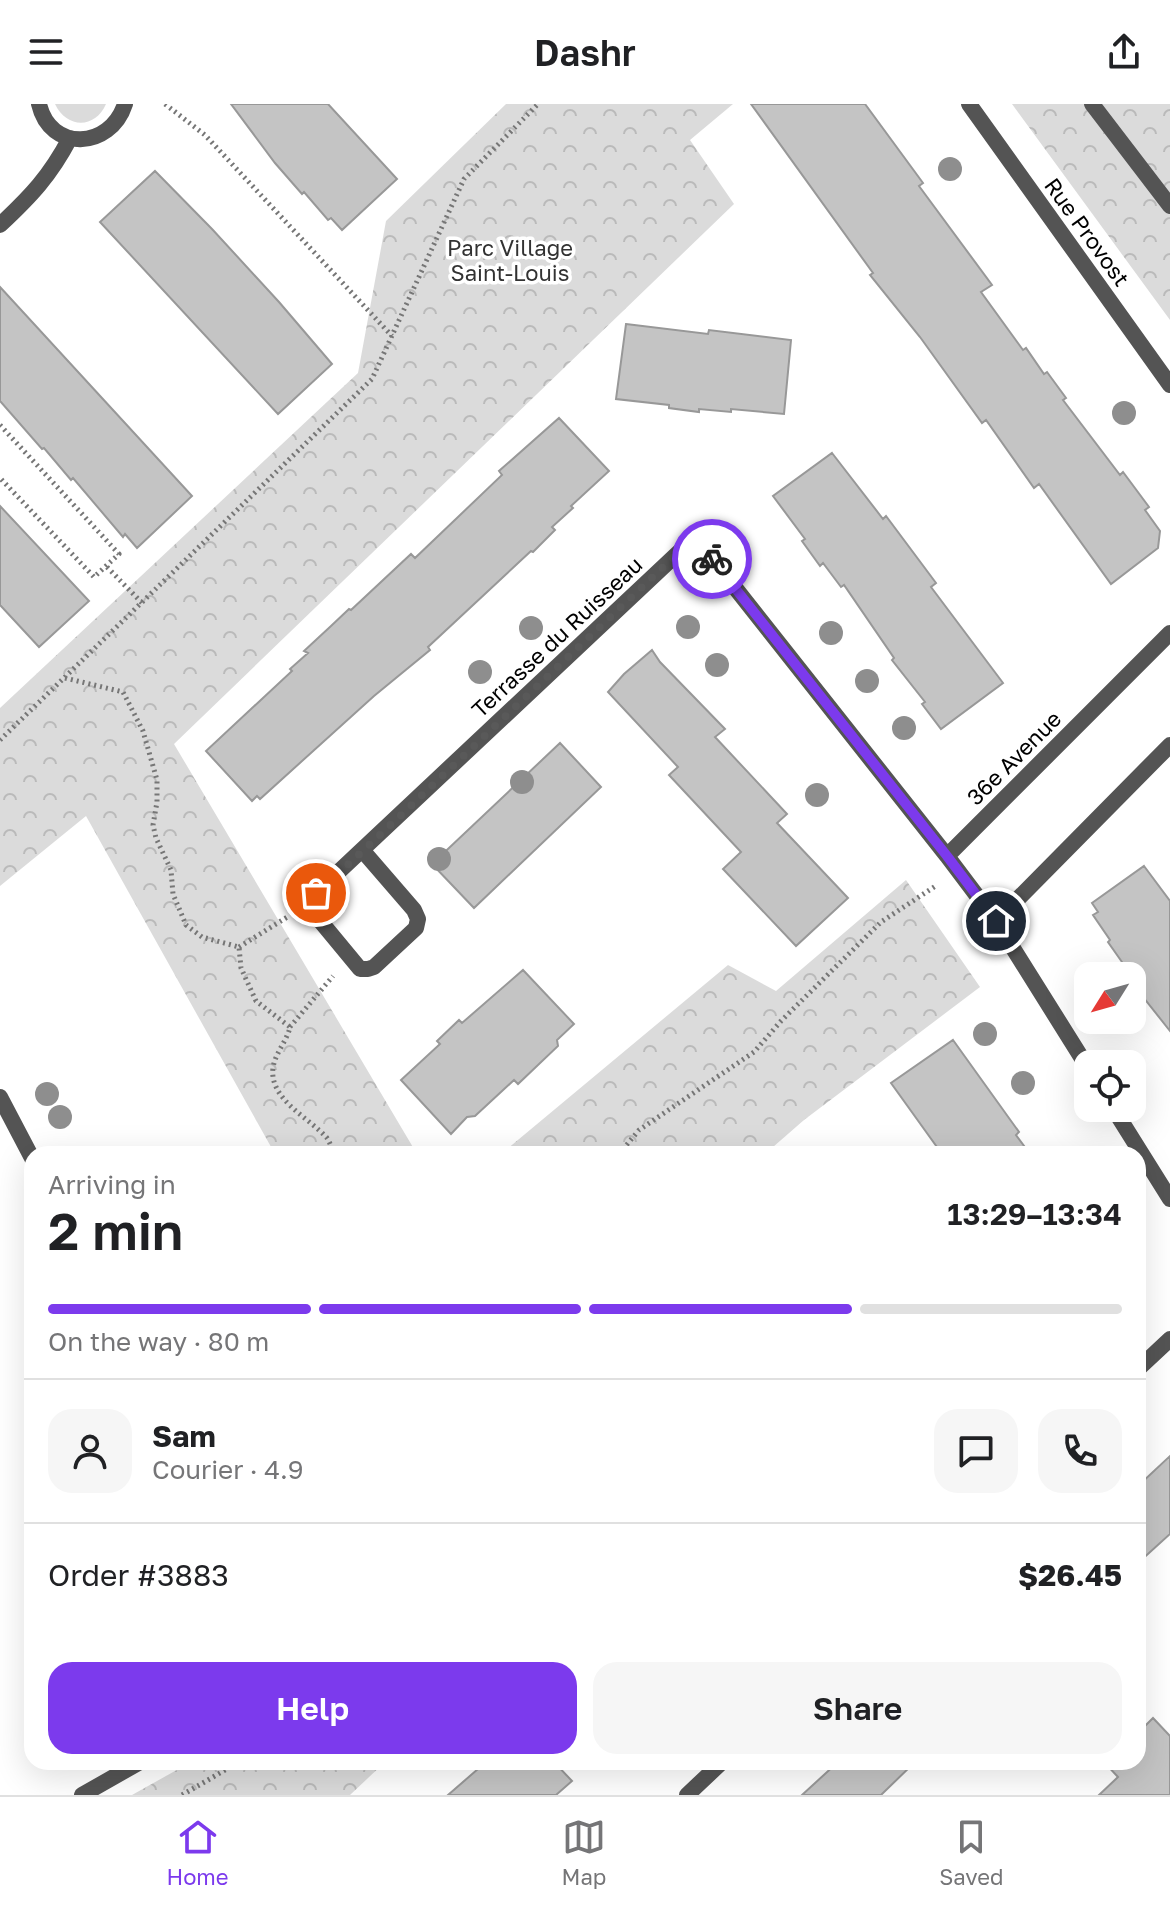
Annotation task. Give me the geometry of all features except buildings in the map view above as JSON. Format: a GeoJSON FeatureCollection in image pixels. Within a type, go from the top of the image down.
{"type":"FeatureCollection","features":[{"type":"Feature","properties":{"kind":"street"},"geometry":{"type":"LineString","coordinates":[[39,104],[46,122],[57,132],[70,138],[85,139],[99,136],[112,127],[125,104]]}},
{"type":"Feature","properties":{"kind":"street","name":"Rue Provost"},"geometry":{"type":"LineString","coordinates":[[969,104],[1170,385]]}},
{"type":"Feature","properties":{"kind":"street"},"geometry":{"type":"LineString","coordinates":[[1092,104],[1170,206]]}},
{"type":"Feature","properties":{"kind":"street"},"geometry":{"type":"LineString","coordinates":[[0,225],[46,179],[70,138]]}},
{"type":"Feature","properties":{"kind":"street","name":"Terrasse du Ruisseau"},"geometry":{"type":"LineString","coordinates":[[312,902],[316,893],[695,537],[947,856]]}},
{"type":"Feature","properties":{"kind":"street","name":"36e Avenue"},"geometry":{"type":"LineString","coordinates":[[947,856],[1170,633]]}},
{"type":"Feature","properties":{"kind":"street"},"geometry":{"type":"LineString","coordinates":[[996,921],[1170,745]]}},
{"type":"Feature","properties":{"kind":"street"},"geometry":{"type":"LineString","coordinates":[[312,902],[312,911],[360,969],[374,967],[416,928],[418,919],[414,910],[363,851]]}},
{"type":"Feature","properties":{"kind":"street"},"geometry":{"type":"LineString","coordinates":[[947,856],[996,921],[1077,1050]]}},
{"type":"Feature","properties":{"kind":"street"},"geometry":{"type":"LineString","coordinates":[[0,1097],[26,1146]]}},
{"type":"Feature","properties":{"kind":"street"},"geometry":{"type":"LineString","coordinates":[[1122,1122],[1137,1146]]}},
{"type":"Feature","properties":{"kind":"street"},"geometry":{"type":"LineString","coordinates":[[1146,1161],[1170,1199]]}},
{"type":"Feature","properties":{"kind":"street"},"geometry":{"type":"LineString","coordinates":[[1146,1362],[1170,1339]]}},
{"type":"Feature","properties":{"kind":"street"},"geometry":{"type":"LineString","coordinates":[[82,1795],[126,1770]]}},
{"type":"Feature","properties":{"kind":"street"},"geometry":{"type":"LineString","coordinates":[[687,1795],[714,1770]]}},
{"type":"Feature","properties":{"kind":"path"},"geometry":{"type":"LineString","coordinates":[[165,104],[205,135],[392,336]]}},
{"type":"Feature","properties":{"kind":"path"},"geometry":{"type":"LineString","coordinates":[[0,740],[372,379],[464,179],[538,104]]}},
{"type":"Feature","properties":{"kind":"path"},"geometry":{"type":"LineString","coordinates":[[0,425],[119,554],[94,577],[0,478]]}},
{"type":"Feature","properties":{"kind":"path"},"geometry":{"type":"LineString","coordinates":[[107,567],[142,603]]}},
{"type":"Feature","properties":{"kind":"path"},"geometry":{"type":"LineString","coordinates":[[65,677],[123,692],[143,731],[157,780],[153,825],[171,870],[173,894],[186,925],[204,938],[239,947],[312,902]]}},
{"type":"Feature","properties":{"kind":"path"},"geometry":{"type":"LineString","coordinates":[[626,1146],[639,1130],[754,1052],[881,922],[958,871]]}},
{"type":"Feature","properties":{"kind":"path"},"geometry":{"type":"LineString","coordinates":[[239,947],[241,968],[256,1001],[289,1030]]}},
{"type":"Feature","properties":{"kind":"path"},"geometry":{"type":"LineString","coordinates":[[331,1146],[328,1139],[280,1096],[272,1071],[289,1030],[350,957]]}},
{"type":"Feature","properties":{"kind":"path"},"geometry":{"type":"LineString","coordinates":[[182,1795],[225,1770]]}},
{"type":"Feature","properties":{"kind":"green space"},"geometry":{"type":"Polygon","coordinates":[[[55,104],[106,104],[95,118],[81,123],[66,118],[55,104]]]}},
{"type":"Feature","properties":{"kind":"green space","name":"Parc Village Saint-Louis"},"geometry":{"type":"Polygon","coordinates":[[[506,104],[733,104],[690,140],[734,204],[174,744],[412,1146],[271,1146],[86,816],[0,886],[0,708],[358,373],[386,221],[506,104]]]}},
{"type":"Feature","properties":{"kind":"green space"},"geometry":{"type":"Polygon","coordinates":[[[1012,104],[1170,104],[1170,320],[1012,104]]]}},
{"type":"Feature","properties":{"kind":"green space"},"geometry":{"type":"Polygon","coordinates":[[[906,880],[980,987],[774,1146],[511,1146],[728,965],[776,991],[906,880]]]}},
{"type":"Feature","properties":{"kind":"green space"},"geometry":{"type":"Polygon","coordinates":[[[177,1770],[377,1770],[350,1795],[132,1795],[177,1770]]]}},
{"type":"Feature","properties":{"kind":"way so far"},"geometry":{"type":"LineString","coordinates":[[316,893],[695,537],[712,559]]}},
{"type":"Feature","properties":{"kind":"route"},"geometry":{"type":"LineString","coordinates":[[712,559],[996,921]]}}]}
